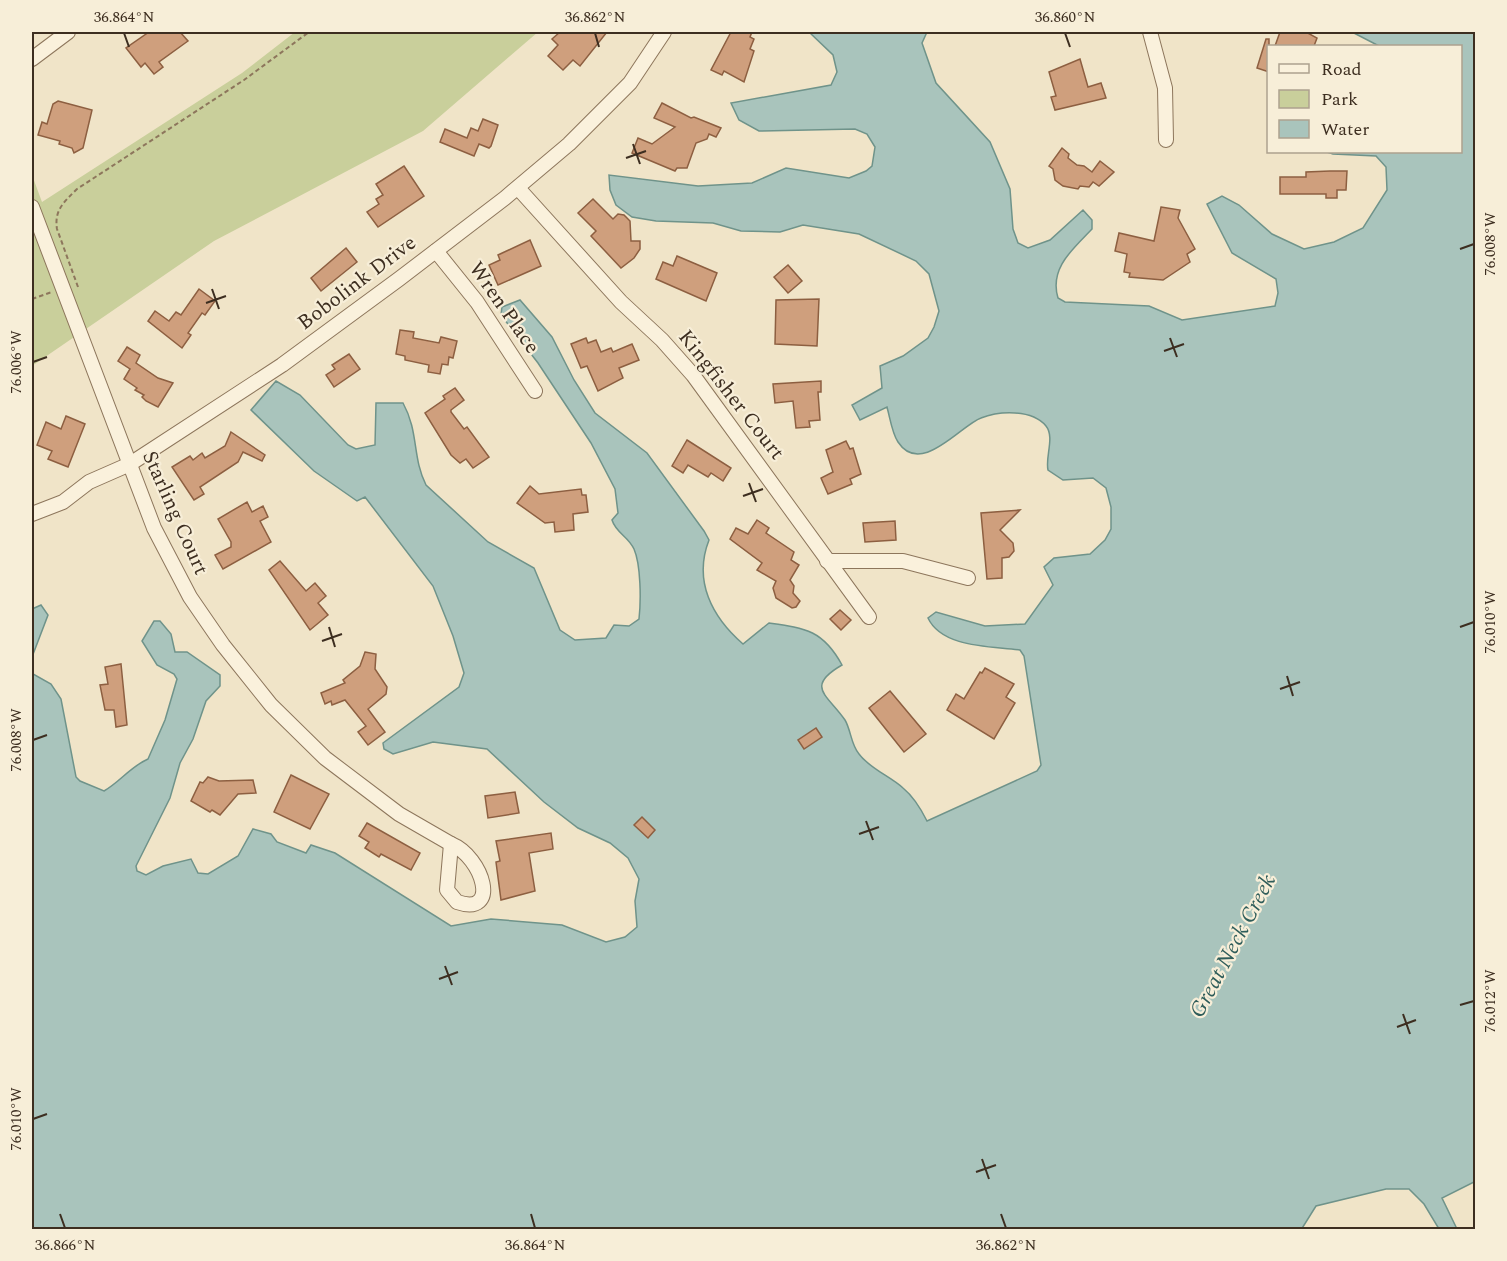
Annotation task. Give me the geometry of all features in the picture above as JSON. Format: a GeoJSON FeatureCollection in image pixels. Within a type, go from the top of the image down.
{"type":"FeatureCollection","features":[{"type":"Feature","properties":{"kind":"street"},"geometry":{"type":"LineString","coordinates":[[32,59],[68,32]]}},
{"type":"Feature","properties":{"kind":"street","name":"Bobolink Drive"},"geometry":{"type":"LineString","coordinates":[[32,514],[63,502],[89,482],[130,464],[282,365],[436,251],[518,188],[569,144],[630,83],[664,32]]}},
{"type":"Feature","properties":{"kind":"street"},"geometry":{"type":"LineString","coordinates":[[1150,32],[1165,88],[1166,140]]}},
{"type":"Feature","properties":{"kind":"street","name":"Kingfisher Court"},"geometry":{"type":"LineString","coordinates":[[518,188],[600,280],[662,340],[693,375],[869,618]]}},
{"type":"Feature","properties":{"kind":"street","name":"Starling Court"},"geometry":{"type":"LineString","coordinates":[[32,207],[154,528],[190,597],[223,645],[271,705],[325,758],[399,814],[452,844]]}},
{"type":"Feature","properties":{"kind":"street","name":"Wren Place"},"geometry":{"type":"LineString","coordinates":[[436,251],[477,302],[535,391]]}},
{"type":"Feature","properties":{"kind":"street"},"geometry":{"type":"LineString","coordinates":[[827,561],[903,561],[968,578]]}},
{"type":"Feature","properties":{"kind":"path"},"geometry":{"type":"LineString","coordinates":[[32,298],[54,291],[64,293],[76,291],[78,281],[57,229],[56,220],[61,205],[77,189],[244,80],[309,32]]}},
{"type":"Feature","properties":{"kind":"green space"},"geometry":{"type":"Polygon","coordinates":[[[295,32],[538,32],[423,131],[214,241],[32,366],[32,175],[42,202],[242,73],[295,32]]]}},
{"type":"Feature","properties":{"kind":"water","name":"Great Neck Creek"},"geometry":{"type":"Polygon","coordinates":[[[809,32],[927,32],[922,43],[936,83],[990,142],[1010,189],[1013,229],[1018,243],[1028,248],[1050,240],[1083,210],[1092,220],[1092,229],[1064,260],[1060,268],[1056,287],[1058,298],[1065,302],[1149,306],[1182,320],[1275,306],[1278,293],[1276,279],[1232,253],[1207,204],[1222,196],[1239,205],[1272,234],[1304,249],[1334,242],[1363,228],[1387,190],[1386,167],[1376,156],[1330,153],[1462,153],[1462,45],[1377,45],[1352,32],[1475,32],[1476,1181],[1442,1198],[1457,1229],[1439,1229],[1424,1204],[1409,1189],[1386,1189],[1316,1206],[1301,1230],[32,1229],[32,671],[33,674],[51,684],[61,699],[76,777],[104,791],[148,759],[165,720],[177,679],[174,674],[157,665],[142,641],[154,621],[160,621],[171,634],[175,652],[187,652],[220,675],[220,686],[206,701],[193,739],[180,763],[170,798],[136,866],[137,871],[146,875],[163,866],[191,859],[198,873],[208,874],[238,856],[253,829],[271,834],[277,842],[306,853],[311,845],[335,853],[451,926],[491,919],[562,925],[606,942],[625,937],[637,927],[635,901],[639,879],[628,858],[610,843],[578,828],[544,802],[487,749],[433,742],[393,754],[384,749],[383,743],[459,687],[464,673],[453,636],[433,586],[365,497],[357,501],[314,471],[251,410],[276,381],[300,395],[348,445],[356,449],[375,445],[376,403],[403,403],[411,424],[426,485],[488,542],[534,568],[560,630],[575,640],[606,638],[614,625],[629,626],[639,619],[640,583],[636,556],[634,549],[612,520],[618,513],[615,489],[591,443],[538,363],[501,315],[502,307],[520,300],[552,337],[574,380],[595,413],[647,453],[704,531],[709,540],[703,570],[705,584],[708,597],[722,622],[743,644],[769,623],[803,629],[828,644],[842,665],[824,679],[823,691],[845,720],[859,754],[907,792],[917,803],[927,821],[1037,771],[1041,765],[1024,656],[1020,650],[968,644],[956,640],[935,628],[928,618],[936,612],[985,626],[1025,624],[1053,585],[1044,567],[1054,558],[1090,554],[1105,540],[1111,529],[1111,507],[1106,488],[1093,478],[1063,480],[1048,470],[1049,431],[1040,420],[1024,414],[1006,413],[981,418],[941,446],[918,454],[907,451],[898,442],[887,407],[860,420],[852,405],[882,388],[880,366],[903,356],[928,338],[934,327],[939,311],[929,274],[916,261],[859,234],[803,225],[780,232],[741,231],[713,223],[656,221],[632,217],[616,205],[610,190],[609,175],[698,186],[752,183],[786,168],[849,178],[866,171],[872,166],[875,147],[867,134],[855,129],[759,131],[739,120],[731,103],[831,85],[837,72],[833,55],[809,32]]]}},
{"type":"Feature","properties":{"kind":"water"},"geometry":{"type":"Polygon","coordinates":[[[41,605],[48,615],[32,657],[32,609],[41,605]]]}},
{"type":"Feature","properties":{"kind":"building"},"geometry":{"type":"Polygon","coordinates":[[[149,32],[180,32],[188,41],[159,62],[163,67],[154,74],[145,63],[141,67],[126,48],[149,32]]]}},
{"type":"Feature","properties":{"kind":"building"},"geometry":{"type":"Polygon","coordinates":[[[560,32],[607,32],[580,66],[573,60],[563,70],[548,56],[558,45],[552,39],[560,32]]]}},
{"type":"Feature","properties":{"kind":"building"},"geometry":{"type":"Polygon","coordinates":[[[731,32],[752,32],[750,37],[754,39],[750,49],[754,51],[744,82],[724,71],[722,75],[711,70],[731,32]]]}},
{"type":"Feature","properties":{"kind":"building"},"geometry":{"type":"Polygon","coordinates":[[[1280,32],[1306,32],[1317,38],[1314,45],[1275,45],[1280,32]]]}},
{"type":"Feature","properties":{"kind":"building"},"geometry":{"type":"Polygon","coordinates":[[[1266,39],[1269,39],[1267,71],[1257,68],[1266,39]]]}},
{"type":"Feature","properties":{"kind":"building"},"geometry":{"type":"Polygon","coordinates":[[[1080,59],[1088,87],[1101,83],[1106,98],[1055,110],[1051,97],[1056,96],[1049,72],[1080,59]]]}},
{"type":"Feature","properties":{"kind":"building"},"geometry":{"type":"Polygon","coordinates":[[[58,101],[92,110],[83,148],[74,153],[72,148],[59,144],[60,141],[38,135],[42,122],[47,124],[53,104],[58,101]]]}},
{"type":"Feature","properties":{"kind":"building"},"geometry":{"type":"Polygon","coordinates":[[[662,103],[691,118],[694,117],[721,128],[716,137],[709,134],[707,139],[696,143],[687,168],[677,168],[675,171],[632,153],[638,138],[652,144],[675,127],[654,118],[662,103]]]}},
{"type":"Feature","properties":{"kind":"building"},"geometry":{"type":"Polygon","coordinates":[[[483,119],[498,125],[489,148],[479,144],[474,156],[440,142],[445,129],[467,138],[471,128],[478,131],[483,119]]]}},
{"type":"Feature","properties":{"kind":"building"},"geometry":{"type":"Polygon","coordinates":[[[1062,148],[1069,154],[1068,158],[1092,172],[1100,161],[1114,172],[1099,186],[1093,182],[1089,187],[1080,186],[1078,189],[1063,186],[1055,180],[1053,169],[1049,166],[1062,148]]]}},
{"type":"Feature","properties":{"kind":"building"},"geometry":{"type":"Polygon","coordinates":[[[404,166],[424,196],[378,227],[367,212],[379,204],[376,199],[383,195],[376,184],[404,166]]]}},
{"type":"Feature","properties":{"kind":"building"},"geometry":{"type":"Polygon","coordinates":[[[1347,171],[1346,190],[1337,190],[1337,198],[1326,198],[1326,194],[1280,194],[1280,177],[1306,177],[1306,172],[1347,171]]]}},
{"type":"Feature","properties":{"kind":"building"},"geometry":{"type":"Polygon","coordinates":[[[593,199],[613,219],[618,214],[624,215],[630,221],[631,241],[640,241],[640,249],[634,258],[621,268],[591,236],[596,231],[578,213],[593,199]]]}},
{"type":"Feature","properties":{"kind":"building"},"geometry":{"type":"Polygon","coordinates":[[[1161,207],[1180,210],[1178,218],[1195,249],[1187,254],[1190,262],[1163,280],[1129,277],[1130,273],[1124,272],[1127,254],[1115,251],[1119,233],[1154,241],[1161,207]]]}},
{"type":"Feature","properties":{"kind":"building"},"geometry":{"type":"Polygon","coordinates":[[[530,240],[541,266],[498,285],[489,265],[500,260],[498,255],[530,240]]]}},
{"type":"Feature","properties":{"kind":"building"},"geometry":{"type":"Polygon","coordinates":[[[346,248],[357,262],[321,291],[311,278],[346,248]]]}},
{"type":"Feature","properties":{"kind":"building"},"geometry":{"type":"Polygon","coordinates":[[[677,256],[717,273],[706,301],[656,279],[663,262],[673,266],[677,256]]]}},
{"type":"Feature","properties":{"kind":"building"},"geometry":{"type":"Polygon","coordinates":[[[788,265],[802,281],[788,293],[774,277],[788,265]]]}},
{"type":"Feature","properties":{"kind":"building"},"geometry":{"type":"Polygon","coordinates":[[[199,289],[215,301],[205,315],[202,313],[188,333],[191,335],[182,348],[148,321],[155,311],[169,321],[176,312],[181,315],[199,289]]]}},
{"type":"Feature","properties":{"kind":"building"},"geometry":{"type":"Polygon","coordinates":[[[819,299],[817,346],[775,344],[776,300],[819,299]]]}},
{"type":"Feature","properties":{"kind":"building"},"geometry":{"type":"Polygon","coordinates":[[[400,330],[414,332],[413,338],[439,343],[441,337],[457,341],[453,358],[449,357],[448,365],[442,364],[440,374],[428,372],[429,365],[405,360],[405,356],[396,354],[400,330]]]}},
{"type":"Feature","properties":{"kind":"building"},"geometry":{"type":"Polygon","coordinates":[[[586,338],[588,343],[596,340],[601,352],[611,348],[613,352],[632,344],[639,360],[619,368],[623,378],[598,391],[587,366],[581,368],[571,344],[586,338]]]}},
{"type":"Feature","properties":{"kind":"building"},"geometry":{"type":"Polygon","coordinates":[[[127,347],[140,355],[136,363],[158,378],[173,383],[158,407],[146,401],[142,397],[144,395],[135,390],[137,388],[124,379],[130,369],[118,361],[127,347]]]}},
{"type":"Feature","properties":{"kind":"building"},"geometry":{"type":"Polygon","coordinates":[[[349,354],[360,369],[334,387],[326,375],[335,369],[332,365],[349,354]]]}},
{"type":"Feature","properties":{"kind":"building"},"geometry":{"type":"Polygon","coordinates":[[[821,381],[821,392],[818,392],[820,420],[809,421],[810,427],[796,428],[793,401],[775,403],[773,384],[821,381]]]}},
{"type":"Feature","properties":{"kind":"building"},"geometry":{"type":"Polygon","coordinates":[[[455,388],[464,400],[451,412],[464,429],[467,427],[489,457],[473,468],[466,459],[460,463],[451,455],[425,413],[445,399],[443,396],[455,388]]]}},
{"type":"Feature","properties":{"kind":"building"},"geometry":{"type":"Polygon","coordinates":[[[66,416],[85,424],[68,467],[48,459],[52,451],[37,445],[46,422],[61,429],[66,416]]]}},
{"type":"Feature","properties":{"kind":"building"},"geometry":{"type":"Polygon","coordinates":[[[231,432],[265,455],[262,461],[243,452],[238,462],[200,487],[204,494],[194,500],[172,467],[190,456],[193,460],[202,453],[205,458],[225,446],[231,432]]]}},
{"type":"Feature","properties":{"kind":"building"},"geometry":{"type":"Polygon","coordinates":[[[687,440],[731,468],[723,481],[711,473],[708,477],[688,465],[683,473],[672,466],[687,440]]]}},
{"type":"Feature","properties":{"kind":"building"},"geometry":{"type":"Polygon","coordinates":[[[846,441],[850,449],[853,448],[861,474],[850,479],[852,484],[828,494],[821,478],[833,472],[826,450],[846,441]]]}},
{"type":"Feature","properties":{"kind":"building"},"geometry":{"type":"Polygon","coordinates":[[[530,486],[539,494],[581,489],[582,495],[586,495],[588,512],[573,514],[574,530],[555,532],[554,522],[545,523],[517,503],[530,486]]]}},
{"type":"Feature","properties":{"kind":"building"},"geometry":{"type":"Polygon","coordinates":[[[247,502],[252,512],[263,506],[268,517],[260,521],[271,542],[223,569],[215,555],[231,547],[231,542],[218,519],[247,502]]]}},
{"type":"Feature","properties":{"kind":"building"},"geometry":{"type":"Polygon","coordinates":[[[1020,510],[1000,530],[1013,543],[1014,551],[1009,557],[1002,558],[1002,578],[987,579],[981,513],[1020,510]]]}},
{"type":"Feature","properties":{"kind":"building"},"geometry":{"type":"Polygon","coordinates":[[[757,520],[769,528],[766,533],[794,552],[791,560],[799,565],[790,580],[794,586],[793,593],[800,601],[796,607],[792,608],[776,598],[773,588],[776,581],[757,570],[762,563],[730,539],[736,528],[748,534],[757,520]]]}},
{"type":"Feature","properties":{"kind":"building"},"geometry":{"type":"Polygon","coordinates":[[[895,521],[896,540],[865,542],[863,523],[895,521]]]}},
{"type":"Feature","properties":{"kind":"building"},"geometry":{"type":"Polygon","coordinates":[[[280,561],[306,591],[315,583],[326,596],[318,603],[328,615],[310,630],[269,570],[280,561]]]}},
{"type":"Feature","properties":{"kind":"building"},"geometry":{"type":"Polygon","coordinates":[[[840,610],[851,620],[841,630],[830,619],[840,610]]]}},
{"type":"Feature","properties":{"kind":"building"},"geometry":{"type":"Polygon","coordinates":[[[365,652],[376,654],[375,669],[387,687],[386,694],[368,709],[385,732],[368,745],[358,732],[366,726],[345,700],[332,705],[331,701],[325,704],[321,693],[345,683],[343,680],[360,666],[365,652]]]}},
{"type":"Feature","properties":{"kind":"building"},"geometry":{"type":"Polygon","coordinates":[[[121,664],[127,725],[116,727],[114,710],[105,710],[100,685],[108,684],[105,667],[121,664]]]}},
{"type":"Feature","properties":{"kind":"building"},"geometry":{"type":"Polygon","coordinates":[[[985,668],[1014,684],[1006,697],[1015,703],[994,739],[947,710],[956,694],[964,699],[980,672],[982,673],[985,668]]]}},
{"type":"Feature","properties":{"kind":"building"},"geometry":{"type":"Polygon","coordinates":[[[890,691],[926,734],[904,752],[869,708],[890,691]]]}},
{"type":"Feature","properties":{"kind":"building"},"geometry":{"type":"Polygon","coordinates":[[[816,728],[822,737],[804,749],[798,740],[816,728]]]}},
{"type":"Feature","properties":{"kind":"building"},"geometry":{"type":"Polygon","coordinates":[[[291,775],[329,794],[310,829],[274,812],[291,775]]]}},
{"type":"Feature","properties":{"kind":"building"},"geometry":{"type":"Polygon","coordinates":[[[208,777],[219,781],[253,780],[256,793],[238,794],[220,815],[212,810],[210,812],[191,801],[200,782],[203,783],[208,777]]]}},
{"type":"Feature","properties":{"kind":"building"},"geometry":{"type":"Polygon","coordinates":[[[515,792],[519,813],[488,818],[485,796],[515,792]]]}},
{"type":"Feature","properties":{"kind":"building"},"geometry":{"type":"Polygon","coordinates":[[[642,817],[655,830],[648,838],[634,825],[642,817]]]}},
{"type":"Feature","properties":{"kind":"building"},"geometry":{"type":"Polygon","coordinates":[[[367,823],[420,853],[411,870],[381,854],[379,857],[365,848],[369,842],[359,836],[367,823]]]}},
{"type":"Feature","properties":{"kind":"building"},"geometry":{"type":"Polygon","coordinates":[[[551,833],[553,849],[529,853],[535,891],[501,900],[496,862],[500,861],[496,841],[551,833]]]}}]}
